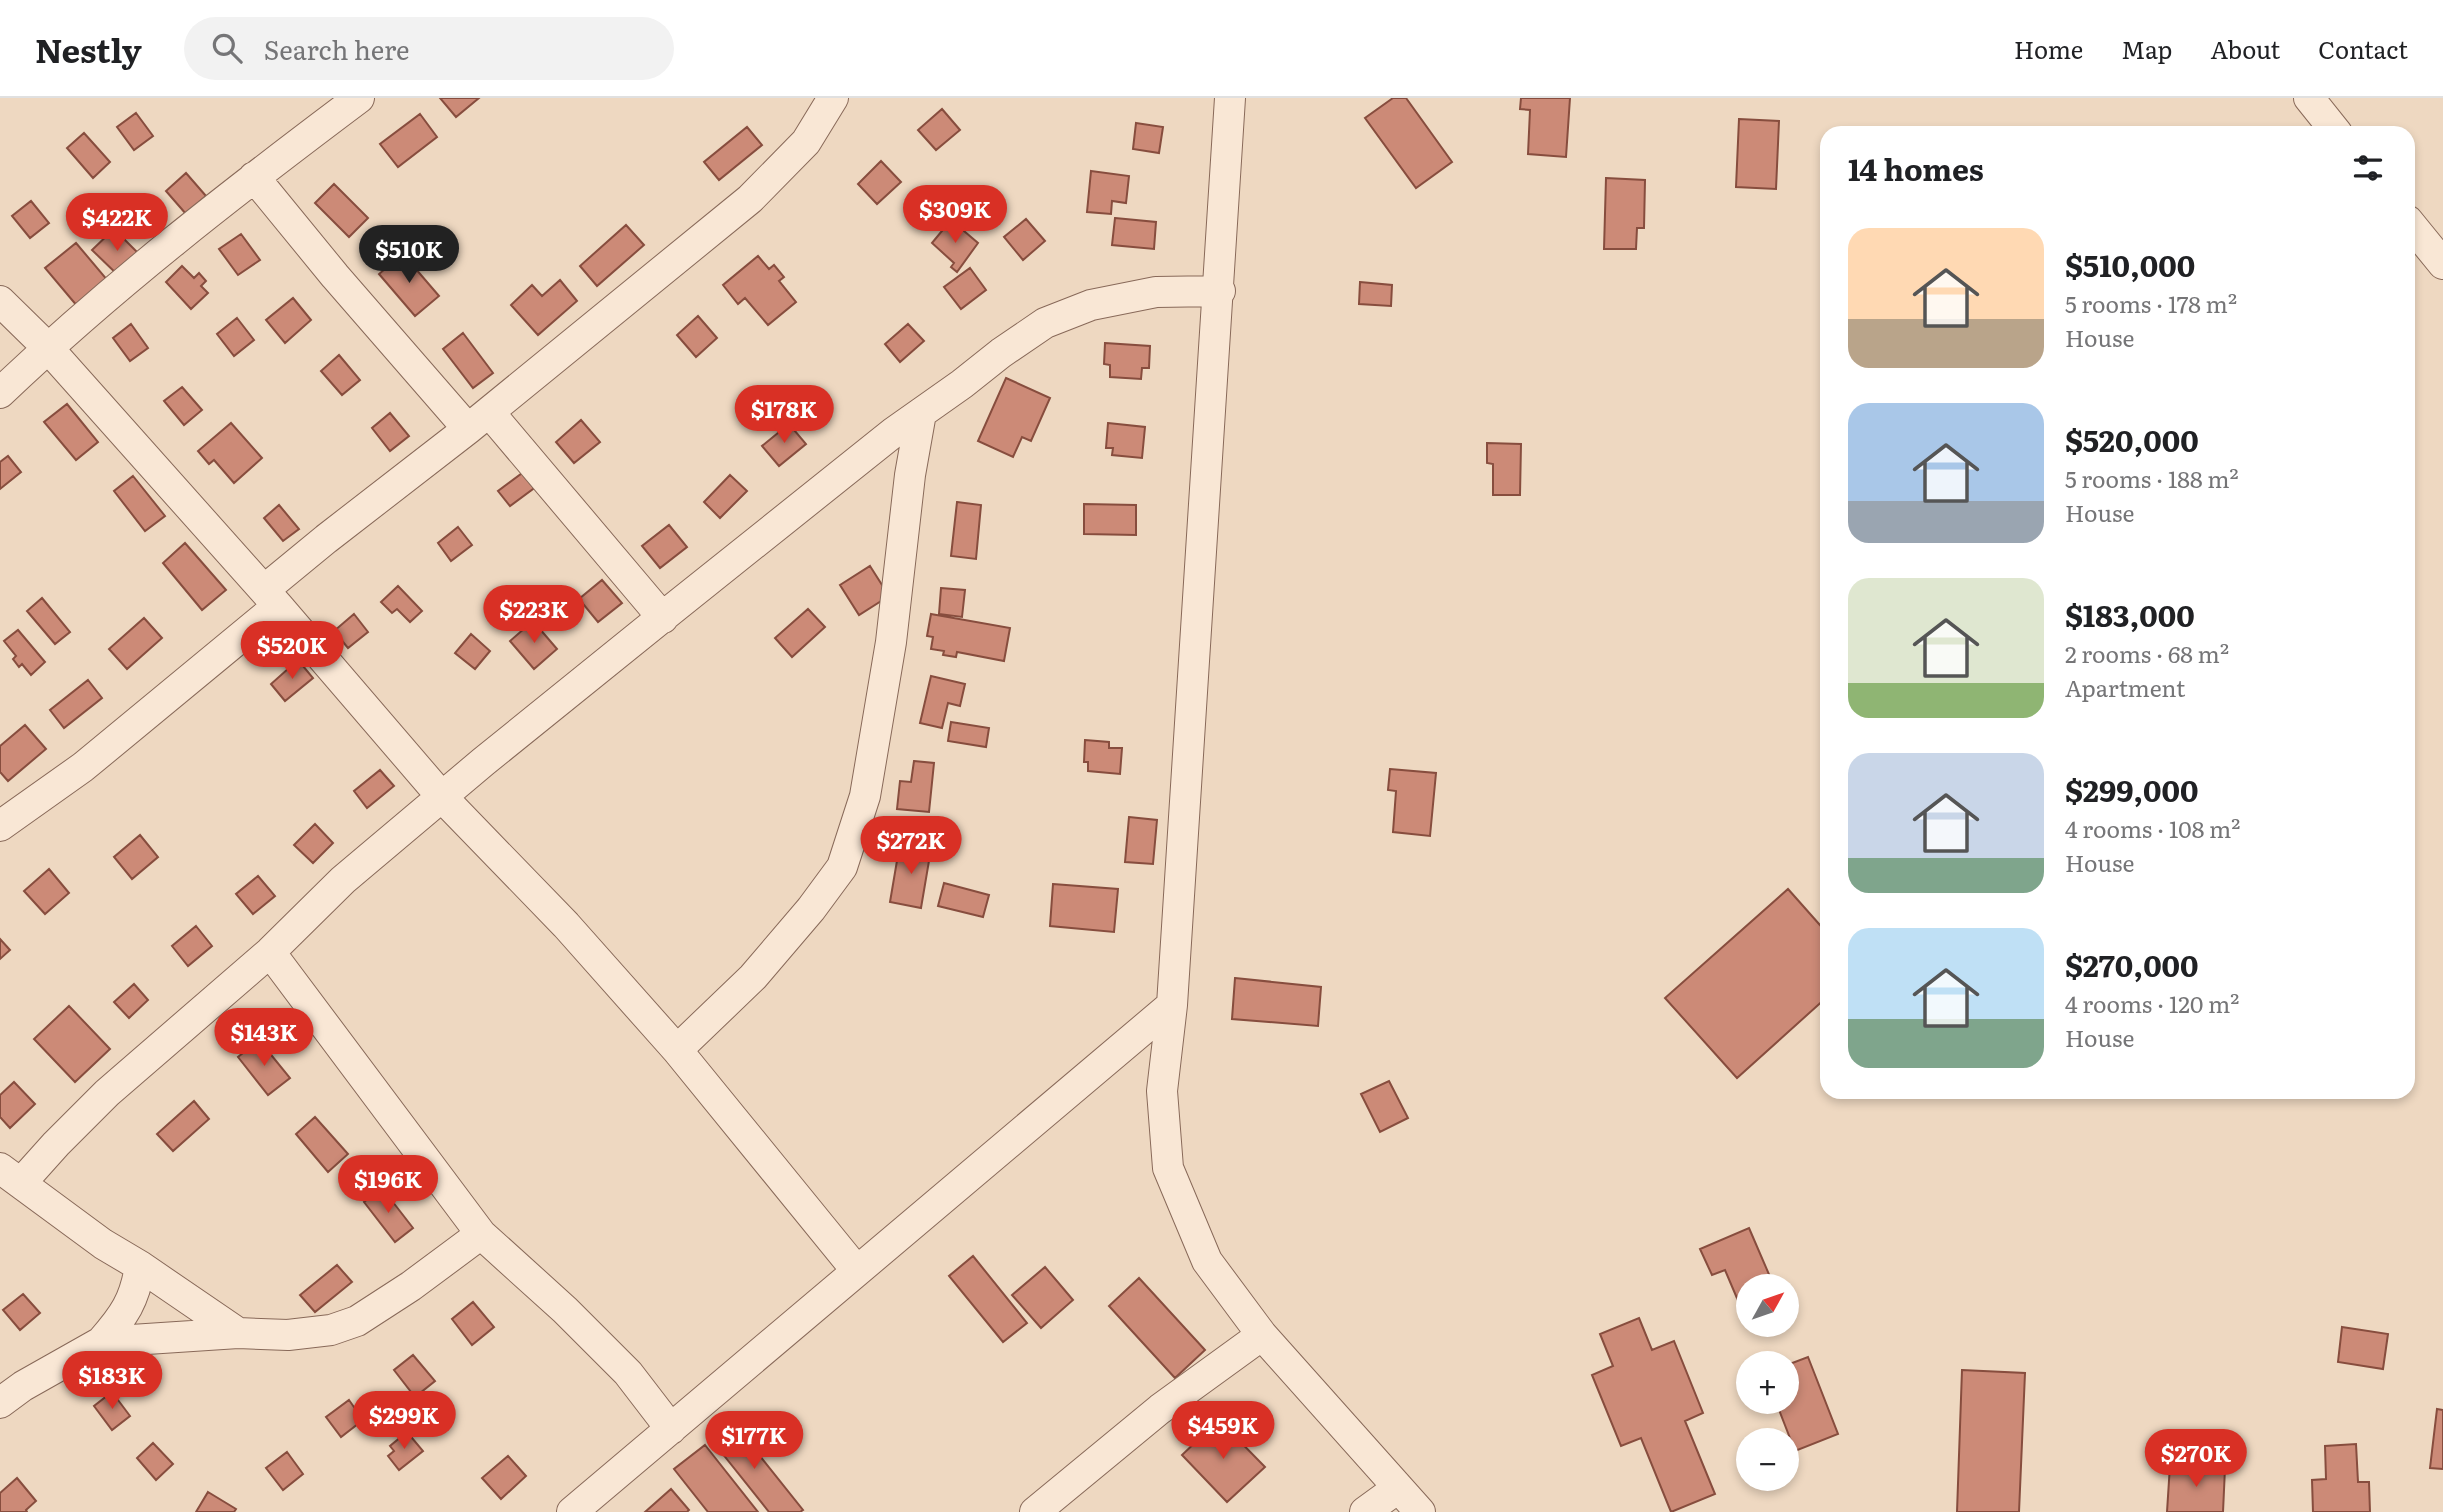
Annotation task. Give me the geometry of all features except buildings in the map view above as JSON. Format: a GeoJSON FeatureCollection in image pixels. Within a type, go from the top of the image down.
{"type":"FeatureCollection","features":[{"type":"Feature","properties":{"kind":"street"},"geometry":{"type":"LineString","coordinates":[[0,393],[155,256],[359,98]]}},
{"type":"Feature","properties":{"kind":"street"},"geometry":{"type":"LineString","coordinates":[[0,826],[83,767],[271,598],[326,539],[479,420],[750,198],[806,142],[833,98]]}},
{"type":"Feature","properties":{"kind":"street"},"geometry":{"type":"LineString","coordinates":[[1230,98],[1220,291],[1172,1004],[1162,1091],[1168,1168],[1207,1261],[1262,1335],[1420,1512]]}},
{"type":"Feature","properties":{"kind":"street"},"geometry":{"type":"LineString","coordinates":[[2308,98],[2331,126]]}},
{"type":"Feature","properties":{"kind":"street"},"geometry":{"type":"LineString","coordinates":[[254,177],[335,276],[479,420],[663,618]]}},
{"type":"Feature","properties":{"kind":"street"},"geometry":{"type":"LineString","coordinates":[[2415,229],[2442,261]]}},
{"type":"Feature","properties":{"kind":"street"},"geometry":{"type":"LineString","coordinates":[[239,1332],[103,1244],[10,1175],[56,1144],[107,1093],[270,952],[343,880],[442,797],[894,432],[1001,353],[1045,323],[1091,305],[1156,292],[1220,291]]}},
{"type":"Feature","properties":{"kind":"street"},"geometry":{"type":"LineString","coordinates":[[0,301],[48,348],[271,598],[442,797],[566,925],[677,1050],[857,1271]]}},
{"type":"Feature","properties":{"kind":"street"},"geometry":{"type":"LineString","coordinates":[[677,1050],[753,977],[811,909],[842,867],[865,796],[891,642],[910,475],[921,413]]}},
{"type":"Feature","properties":{"kind":"street"},"geometry":{"type":"LineString","coordinates":[[270,952],[481,1234],[565,1310],[628,1373],[671,1429]]}},
{"type":"Feature","properties":{"kind":"street"},"geometry":{"type":"LineString","coordinates":[[572,1512],[1172,1004]]}},
{"type":"Feature","properties":{"kind":"street"},"geometry":{"type":"LineString","coordinates":[[102,1342],[239,1332],[288,1335],[331,1330],[357,1321],[411,1286],[481,1234]]}},
{"type":"Feature","properties":{"kind":"street"},"geometry":{"type":"LineString","coordinates":[[0,1403],[23,1386],[102,1342],[132,1302],[140,1266]]}},
{"type":"Feature","properties":{"kind":"street"},"geometry":{"type":"LineString","coordinates":[[1035,1512],[1160,1409],[1262,1335]]}},
{"type":"Feature","properties":{"kind":"street"},"geometry":{"type":"LineString","coordinates":[[1365,1512],[1398,1488]]}}]}
